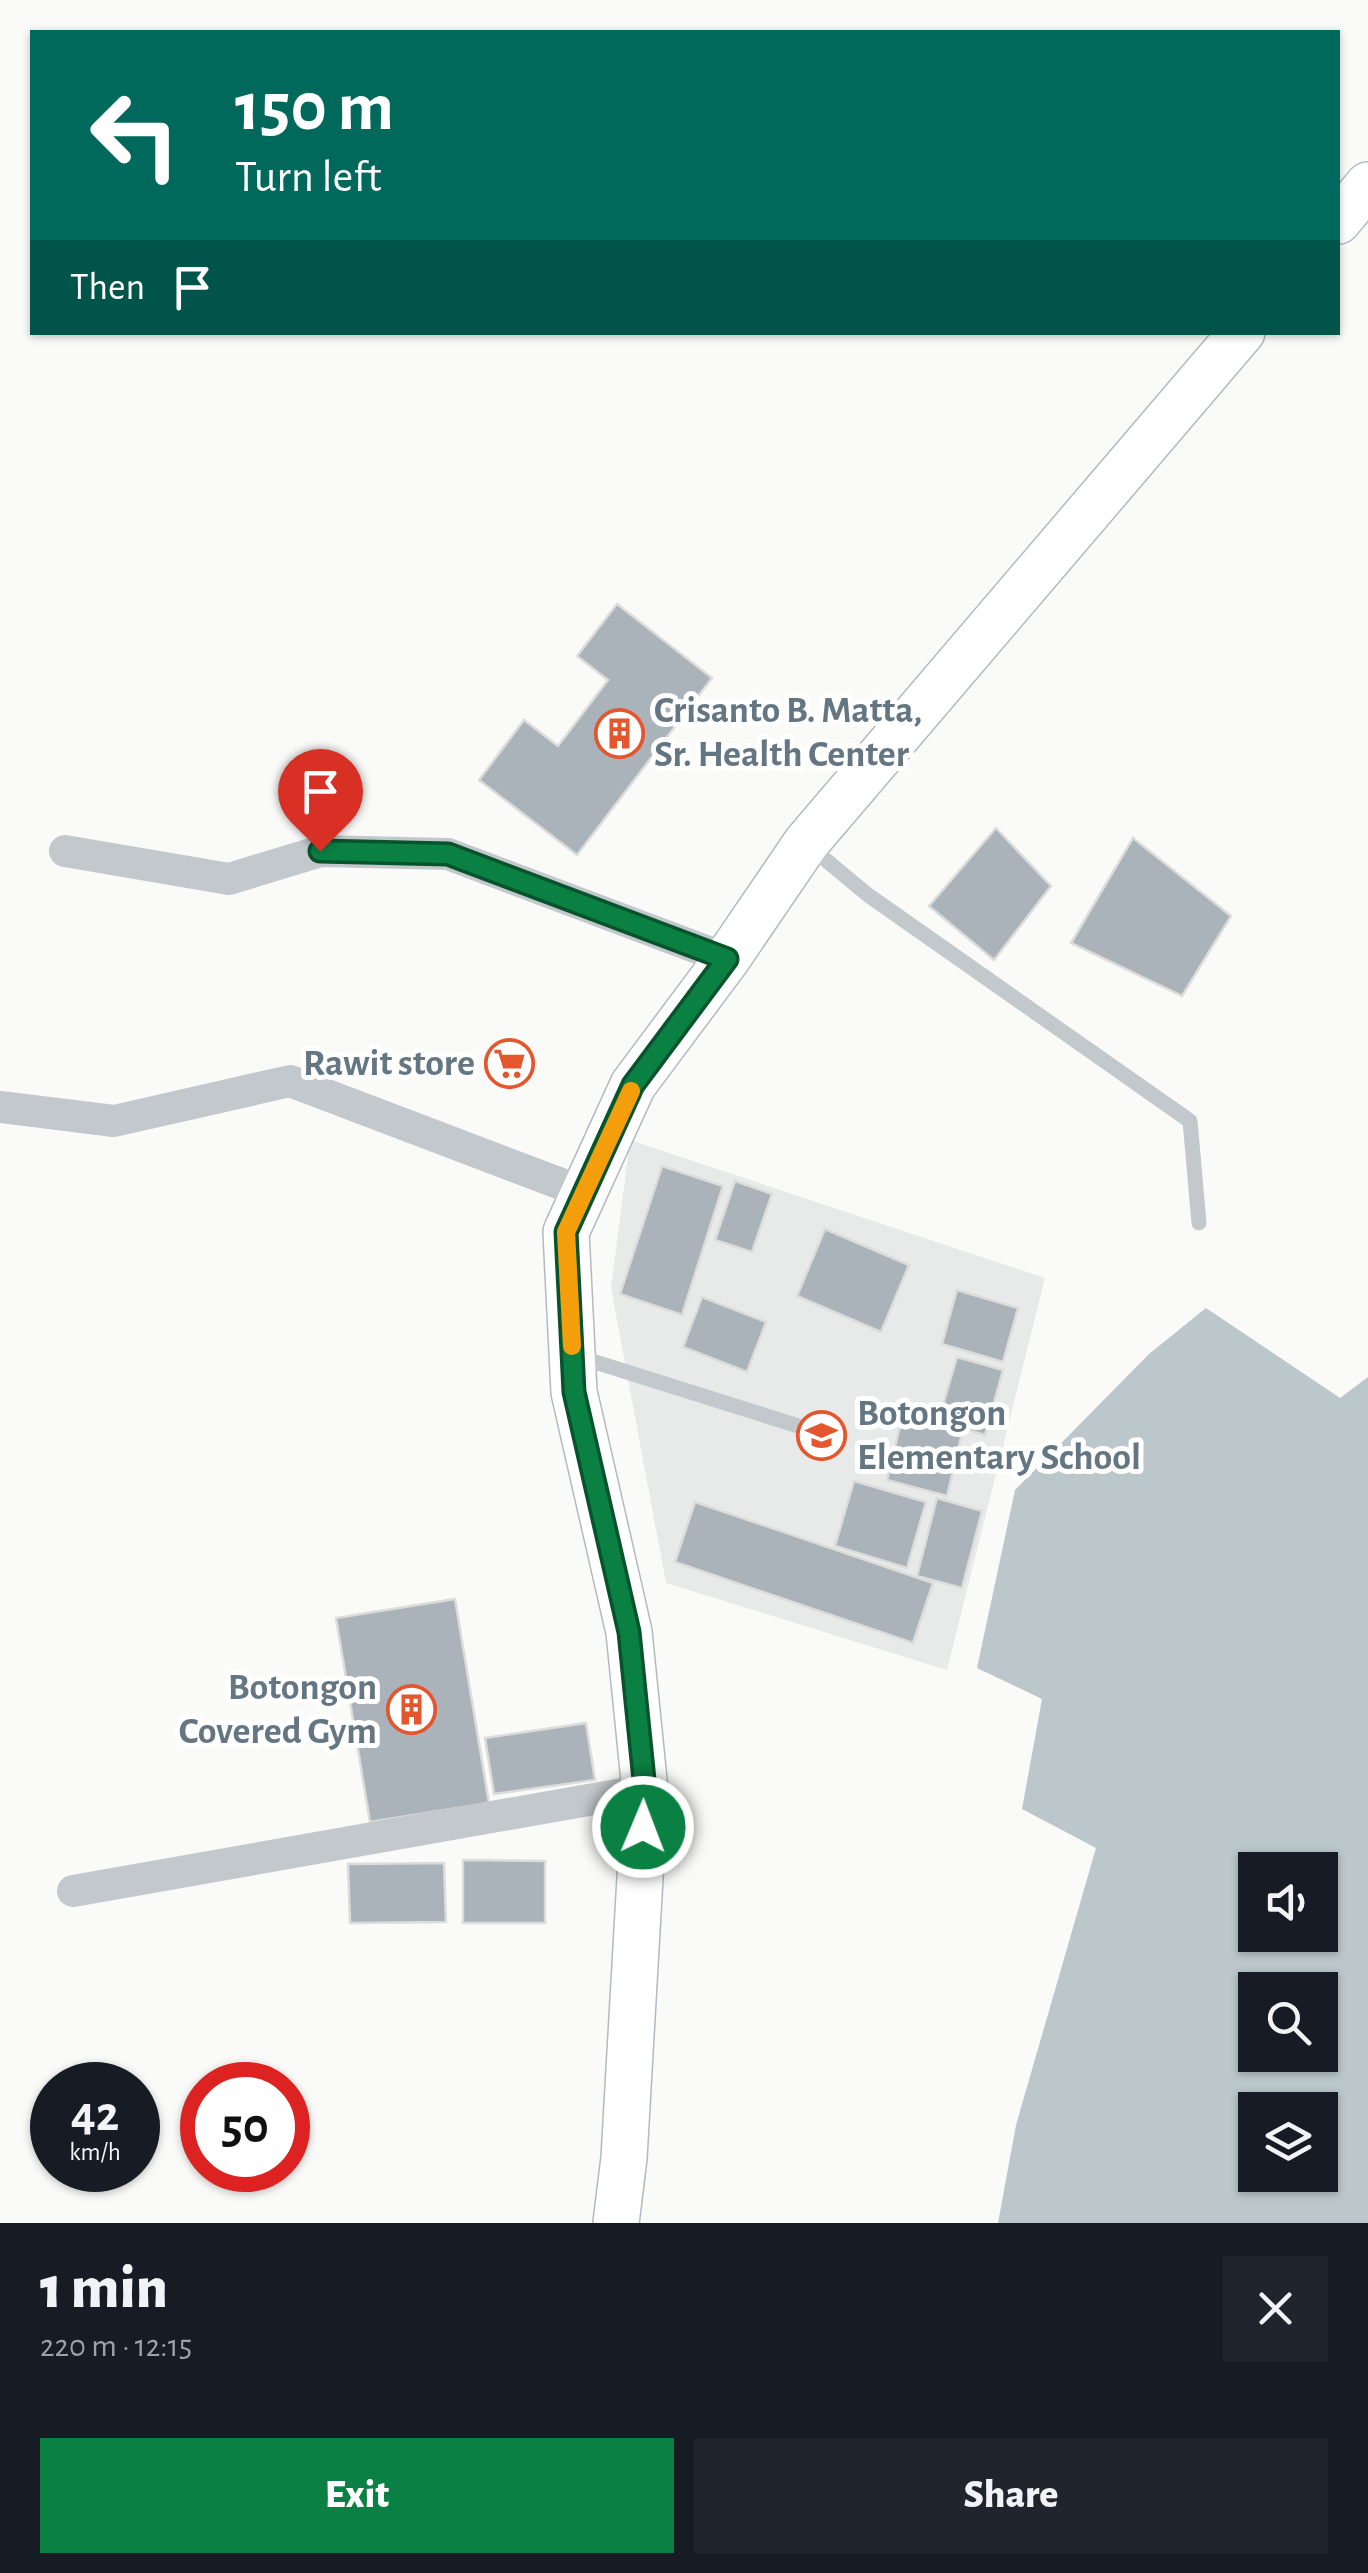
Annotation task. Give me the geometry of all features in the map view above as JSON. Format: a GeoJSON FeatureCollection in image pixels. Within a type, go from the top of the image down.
{"type":"FeatureCollection","features":[{"type":"Feature","properties":{"kind":"main road"},"geometry":{"type":"LineString","coordinates":[[1340,219],[1368,185]]}},
{"type":"Feature","properties":{"kind":"main road"},"geometry":{"type":"LineString","coordinates":[[616,2223],[624,2158],[645,1790],[629,1632],[574,1392],[566,1232],[633,1085],[727,959],[806,843],[1239,335]]}},
{"type":"Feature","properties":{"kind":"street"},"geometry":{"type":"LineString","coordinates":[[64,852],[229,879],[320,851],[448,854],[727,959]]}},
{"type":"Feature","properties":{"kind":"street"},"geometry":{"type":"LineString","coordinates":[[0,1107],[114,1121],[290,1081],[584,1193]]}},
{"type":"Feature","properties":{"kind":"street"},"geometry":{"type":"LineString","coordinates":[[73,1892],[645,1790]]}},
{"type":"Feature","properties":{"kind":"lane"},"geometry":{"type":"LineString","coordinates":[[806,843],[868,895],[1190,1121],[1199,1223]]}},
{"type":"Feature","properties":{"kind":"lane"},"geometry":{"type":"LineString","coordinates":[[572,1355],[827,1435]]}},
{"type":"Feature","properties":{"kind":"shaded area","name":"Botongon Elementary School"},"geometry":{"type":"Polygon","coordinates":[[[630,1140],[1045,1278],[947,1670],[666,1583],[611,1288],[630,1140]]]}},
{"type":"Feature","properties":{"kind":"shaded area"},"geometry":{"type":"Polygon","coordinates":[[[1206,1308],[1340,1398],[1368,1377],[1368,2223],[998,2223],[1016,2125],[1096,1848],[1022,1809],[1042,1699],[977,1668],[1015,1490],[1149,1354],[1206,1308]]]}},
{"type":"Feature","properties":{"kind":"building","name":"Crisanto B. Matta, Sr. Health Center"},"geometry":{"type":"Polygon","coordinates":[[[617,604],[712,678],[577,855],[479,780],[524,720],[558,746],[608,680],[577,656],[617,604]]]}},
{"type":"Feature","properties":{"kind":"building"},"geometry":{"type":"Polygon","coordinates":[[[996,828],[1051,886],[994,960],[929,906],[996,828]]]}},
{"type":"Feature","properties":{"kind":"building"},"geometry":{"type":"Polygon","coordinates":[[[1133,838],[1231,916],[1182,996],[1071,943],[1133,838]]]}},
{"type":"Feature","properties":{"kind":"building"},"geometry":{"type":"Polygon","coordinates":[[[662,1166],[723,1186],[682,1315],[620,1294],[662,1166]]]}},
{"type":"Feature","properties":{"kind":"building"},"geometry":{"type":"Polygon","coordinates":[[[735,1181],[772,1194],[752,1252],[715,1240],[735,1181]]]}},
{"type":"Feature","properties":{"kind":"building"},"geometry":{"type":"Polygon","coordinates":[[[825,1229],[909,1265],[881,1332],[797,1296],[825,1229]]]}},
{"type":"Feature","properties":{"kind":"building"},"geometry":{"type":"Polygon","coordinates":[[[957,1290],[1018,1308],[1003,1362],[942,1344],[957,1290]]]}},
{"type":"Feature","properties":{"kind":"building"},"geometry":{"type":"Polygon","coordinates":[[[702,1297],[766,1322],[747,1372],[683,1347],[702,1297]]]}},
{"type":"Feature","properties":{"kind":"building"},"geometry":{"type":"Polygon","coordinates":[[[957,1357],[1003,1370],[985,1435],[938,1422],[957,1357]]]}},
{"type":"Feature","properties":{"kind":"building"},"geometry":{"type":"Polygon","coordinates":[[[902,1418],[962,1433],[947,1496],[887,1480],[902,1418]]]}},
{"type":"Feature","properties":{"kind":"building"},"geometry":{"type":"Polygon","coordinates":[[[854,1481],[926,1502],[907,1568],[835,1546],[854,1481]]]}},
{"type":"Feature","properties":{"kind":"building"},"geometry":{"type":"Polygon","coordinates":[[[937,1498],[982,1511],[962,1588],[917,1576],[937,1498]]]}},
{"type":"Feature","properties":{"kind":"building"},"geometry":{"type":"Polygon","coordinates":[[[695,1502],[933,1583],[913,1643],[675,1562],[695,1502]]]}},
{"type":"Feature","properties":{"kind":"building","name":"Botongon Covered Gym"},"geometry":{"type":"Polygon","coordinates":[[[455,1599],[489,1803],[370,1822],[336,1618],[455,1599]]]}},
{"type":"Feature","properties":{"kind":"building"},"geometry":{"type":"Polygon","coordinates":[[[586,1723],[595,1780],[494,1794],[485,1738],[586,1723]]]}},
{"type":"Feature","properties":{"kind":"building"},"geometry":{"type":"Polygon","coordinates":[[[463,1860],[545,1861],[545,1923],[463,1923],[463,1860]]]}},
{"type":"Feature","properties":{"kind":"building"},"geometry":{"type":"Polygon","coordinates":[[[444,1863],[446,1922],[350,1923],[348,1864],[444,1863]]]}},
{"type":"Feature","properties":{"kind":"slow traffic"},"geometry":{"type":"LineString","coordinates":[[572,1346],[566,1232],[631,1091]]}},
{"type":"Feature","properties":{"kind":"place","name":"Crisanto B. Matta, Sr. Health Center"},"geometry":{"type":"Point","coordinates":[619,733]}},
{"type":"Feature","properties":{"kind":"place","name":"Rawit store"},"geometry":{"type":"Point","coordinates":[510,1064]}},
{"type":"Feature","properties":{"kind":"place","name":"Botongon Elementary School"},"geometry":{"type":"Point","coordinates":[822,1436]}},
{"type":"Feature","properties":{"kind":"place","name":"Botongon Covered Gym"},"geometry":{"type":"Point","coordinates":[412,1710]}},
{"type":"Feature","properties":{"kind":"route"},"geometry":{"type":"LineString","coordinates":[[320,851],[448,854],[727,959],[633,1085],[566,1232],[574,1392],[629,1632],[645,1790],[643,1827]]}}]}
